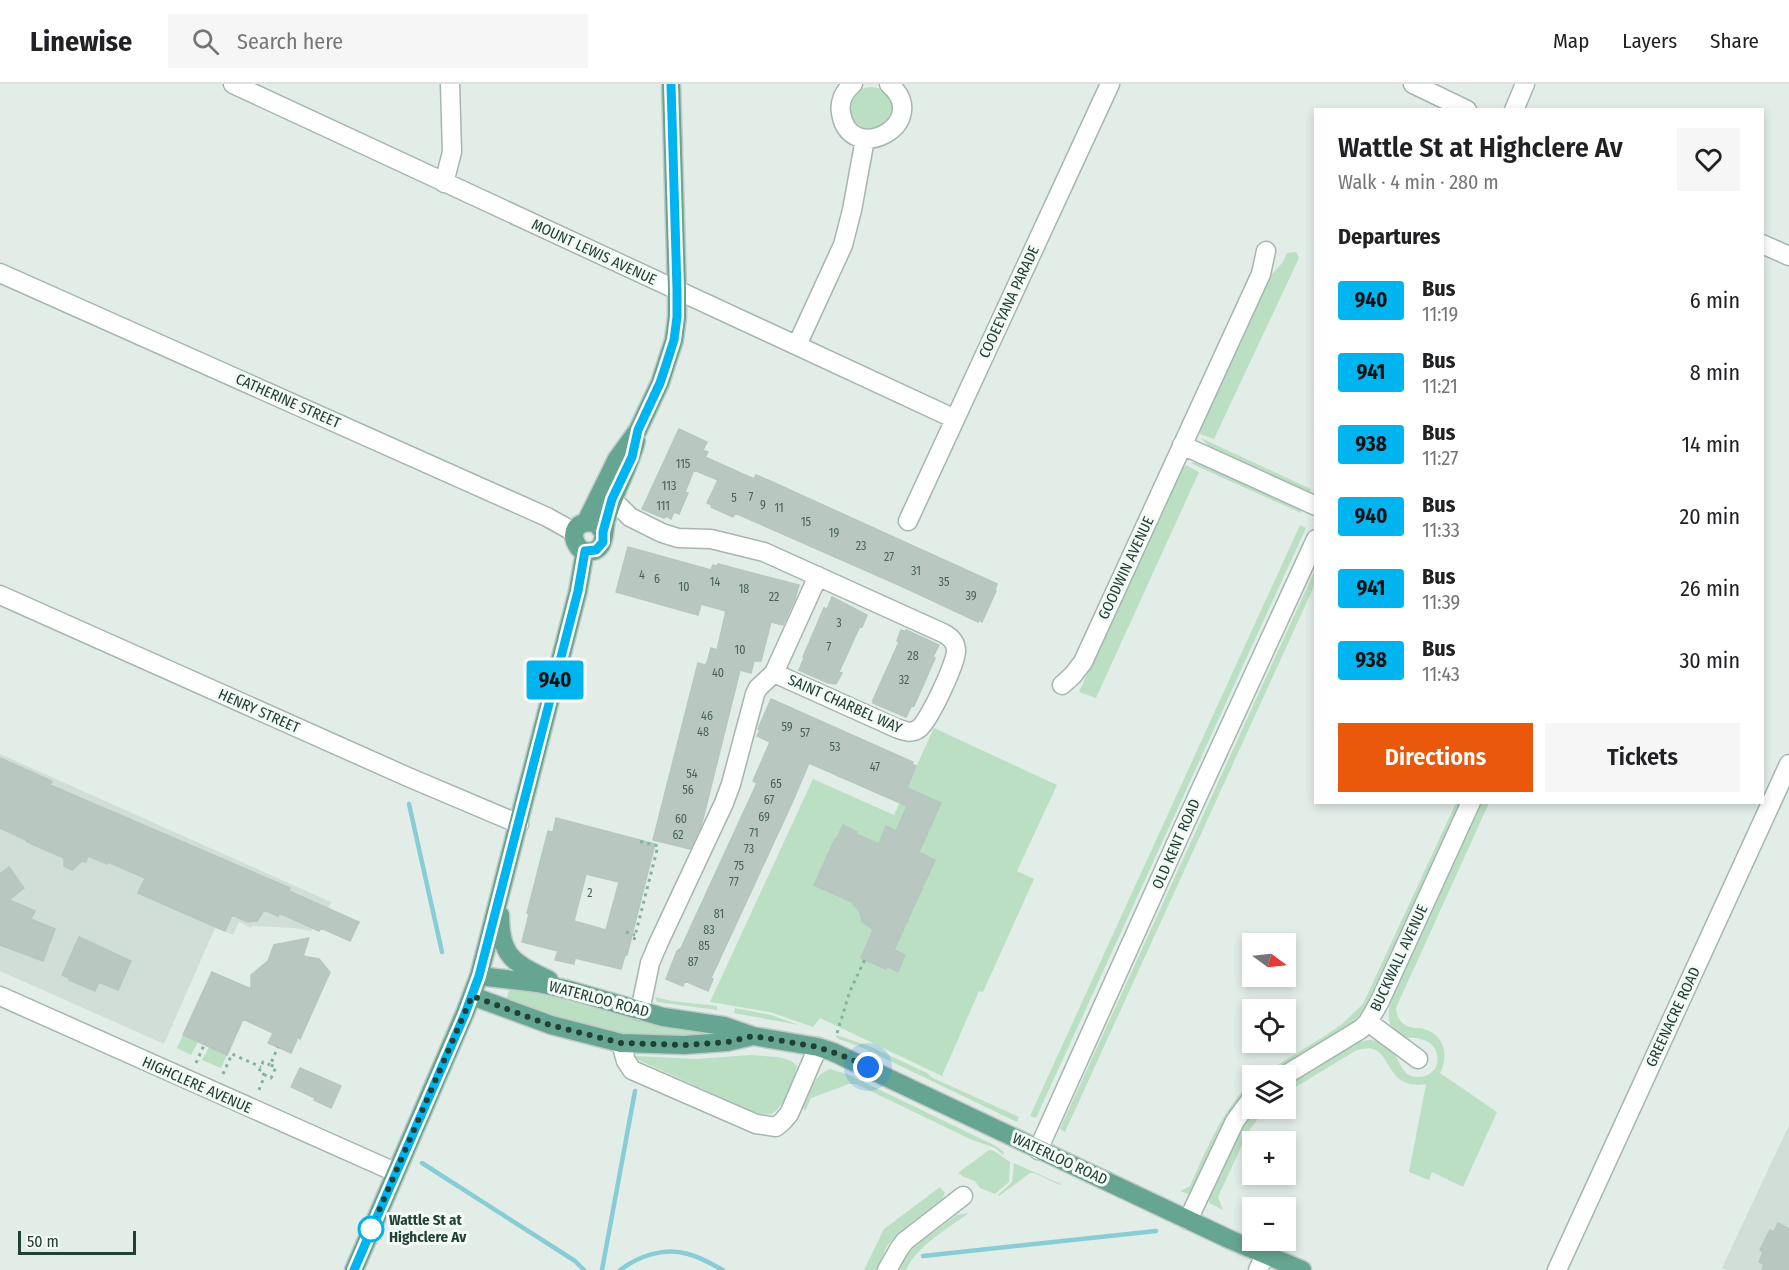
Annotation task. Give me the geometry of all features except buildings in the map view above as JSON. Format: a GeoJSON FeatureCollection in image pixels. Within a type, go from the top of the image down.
{"type":"FeatureCollection","features":[{"type":"Feature","properties":{"kind":"main road"},"geometry":{"type":"LineString","coordinates":[[638,430],[632,457],[612,499],[603,532],[603,542],[596,550],[585,551],[577,546],[574,537],[617,459],[638,430],[660,383],[674,340],[677,290],[671,84]]}},
{"type":"Feature","properties":{"kind":"main road"},"geometry":{"type":"LineString","coordinates":[[580,527],[597,524],[603,532]]}},
{"type":"Feature","properties":{"kind":"main road"},"geometry":{"type":"LineString","coordinates":[[354,1270],[479,976],[578,591],[585,551]]}},
{"type":"Feature","properties":{"kind":"main road"},"geometry":{"type":"LineString","coordinates":[[500,894],[501,931],[507,954],[530,970],[569,990]]}},
{"type":"Feature","properties":{"kind":"main road","name":"WATERLOO ROAD"},"geometry":{"type":"LineString","coordinates":[[479,976],[538,983],[663,1017],[724,1026],[753,1036],[818,1047],[846,1057],[1188,1220],[1261,1262],[1302,1270]]}},
{"type":"Feature","properties":{"kind":"main road","name":"WATERLOO ROAD"},"geometry":{"type":"LineString","coordinates":[[472,996],[550,1025],[621,1043],[684,1045],[728,1042],[753,1036]]}},
{"type":"Feature","properties":{"kind":"street","name":"MOUNT LEWIS AVENUE"},"geometry":{"type":"LineString","coordinates":[[232,84],[955,419]]}},
{"type":"Feature","properties":{"kind":"street"},"geometry":{"type":"LineString","coordinates":[[444,183],[452,152],[450,84]]}},
{"type":"Feature","properties":{"kind":"street"},"geometry":{"type":"LineString","coordinates":[[853,84],[846,91],[842,100],[841,116],[848,129],[865,139],[885,136],[893,130],[898,121],[901,112],[900,102],[897,92],[889,84]]}},
{"type":"Feature","properties":{"kind":"street","name":"COOEEYANA PARADE"},"geometry":{"type":"LineString","coordinates":[[908,521],[1110,84]]}},
{"type":"Feature","properties":{"kind":"street"},"geometry":{"type":"LineString","coordinates":[[1413,84],[1463,108]]}},
{"type":"Feature","properties":{"kind":"street"},"geometry":{"type":"LineString","coordinates":[[1515,108],[1525,84]]}},
{"type":"Feature","properties":{"kind":"street"},"geometry":{"type":"LineString","coordinates":[[796,345],[843,245],[865,139]]}},
{"type":"Feature","properties":{"kind":"street"},"geometry":{"type":"LineString","coordinates":[[1764,245],[1789,256]]}},
{"type":"Feature","properties":{"kind":"street","name":"GOODWIN AVENUE"},"geometry":{"type":"LineString","coordinates":[[1062,685],[1083,662],[1261,274],[1266,251]]}},
{"type":"Feature","properties":{"kind":"street","name":"CATHERINE STREET"},"geometry":{"type":"LineString","coordinates":[[0,273],[547,517],[580,527]]}},
{"type":"Feature","properties":{"kind":"street"},"geometry":{"type":"LineString","coordinates":[[1182,445],[1314,505]]}},
{"type":"Feature","properties":{"kind":"street","name":"SAINT CHARBEL WAY"},"geometry":{"type":"LineString","coordinates":[[612,499],[630,517],[662,533],[678,538],[711,539],[764,552],[950,637],[956,649],[952,665],[928,720],[912,732],[887,724],[774,673],[758,688],[728,794],[657,944],[650,963],[640,1011]]}},
{"type":"Feature","properties":{"kind":"street","name":"OLD KENT ROAD"},"geometry":{"type":"LineString","coordinates":[[1038,1150],[1314,544]]}},
{"type":"Feature","properties":{"kind":"street"},"geometry":{"type":"LineString","coordinates":[[774,673],[818,576]]}},
{"type":"Feature","properties":{"kind":"street","name":"HENRY STREET"},"geometry":{"type":"LineString","coordinates":[[0,595],[408,777],[519,824]]}},
{"type":"Feature","properties":{"kind":"street","name":"GREENACRE ROAD"},"geometry":{"type":"LineString","coordinates":[[1557,1270],[1789,764]]}},
{"type":"Feature","properties":{"kind":"street","name":"BUCKWALL AVENUE"},"geometry":{"type":"LineString","coordinates":[[1296,1069],[1368,1023],[1380,1002],[1470,804]]}},
{"type":"Feature","properties":{"kind":"street","name":"HIGHCLERE AVENUE"},"geometry":{"type":"LineString","coordinates":[[0,996],[395,1172]]}},
{"type":"Feature","properties":{"kind":"street"},"geometry":{"type":"LineString","coordinates":[[1368,1023],[1418,1059]]}},
{"type":"Feature","properties":{"kind":"street"},"geometry":{"type":"LineString","coordinates":[[621,1043],[626,1061],[632,1070],[756,1124],[776,1127],[789,1114],[818,1047]]}},
{"type":"Feature","properties":{"kind":"street"},"geometry":{"type":"LineString","coordinates":[[1188,1220],[1230,1130],[1242,1110]]}},
{"type":"Feature","properties":{"kind":"street"},"geometry":{"type":"LineString","coordinates":[[887,1270],[905,1241],[963,1196]]}},
{"type":"Feature","properties":{"kind":"path"},"geometry":{"type":"LineString","coordinates":[[634,940],[658,846],[638,841]]}},
{"type":"Feature","properties":{"kind":"path"},"geometry":{"type":"LineString","coordinates":[[626,932],[635,934]]}},
{"type":"Feature","properties":{"kind":"path"},"geometry":{"type":"LineString","coordinates":[[837,1033],[850,991],[865,959]]}},
{"type":"Feature","properties":{"kind":"path"},"geometry":{"type":"LineString","coordinates":[[195,1063],[204,1045]]}},
{"type":"Feature","properties":{"kind":"path"},"geometry":{"type":"LineString","coordinates":[[270,1065],[278,1047]]}},
{"type":"Feature","properties":{"kind":"path"},"geometry":{"type":"LineString","coordinates":[[223,1074],[232,1054],[261,1067]]}},
{"type":"Feature","properties":{"kind":"path"},"geometry":{"type":"LineString","coordinates":[[263,1062],[270,1065],[276,1067],[272,1078],[259,1072],[263,1062]]}},
{"type":"Feature","properties":{"kind":"path"},"geometry":{"type":"LineString","coordinates":[[259,1090],[265,1075]]}},
{"type":"Feature","properties":{"kind":"shaded area"},"geometry":{"type":"Polygon","coordinates":[[[0,754],[331,902],[319,931],[313,928],[311,931],[293,928],[252,926],[251,928],[239,922],[233,935],[215,928],[164,1044],[0,971],[0,754]]]}},
{"type":"Feature","properties":{"kind":"shaded area"},"geometry":{"type":"Polygon","coordinates":[[[1789,1125],[1789,1270],[1727,1270],[1722,1268],[1789,1125]]]}},
{"type":"Feature","properties":{"kind":"green space"},"geometry":{"type":"Polygon","coordinates":[[[871,87],[879,88],[886,93],[891,100],[891,116],[886,123],[879,128],[871,129],[863,128],[856,123],[851,116],[850,108],[851,100],[856,93],[863,88],[871,87]]]}},
{"type":"Feature","properties":{"kind":"green space"},"geometry":{"type":"Polygon","coordinates":[[[1296,252],[1299,258],[1214,439],[1200,434],[1201,426],[1270,276],[1283,262],[1287,253],[1296,252]]]}},
{"type":"Feature","properties":{"kind":"green space"},"geometry":{"type":"Polygon","coordinates":[[[1201,438],[1311,489],[1310,493],[1208,446],[1201,438]]]}},
{"type":"Feature","properties":{"kind":"green space"},"geometry":{"type":"Polygon","coordinates":[[[1198,462],[1297,507],[1301,513],[1190,463],[1198,462]]]}},
{"type":"Feature","properties":{"kind":"green space"},"geometry":{"type":"Polygon","coordinates":[[[1186,465],[1199,472],[1096,698],[1079,692],[1181,471],[1186,465]]]}},
{"type":"Feature","properties":{"kind":"green space"},"geometry":{"type":"Polygon","coordinates":[[[1300,525],[1306,528],[1036,1118],[1030,1116],[1300,525]]]}},
{"type":"Feature","properties":{"kind":"green space"},"geometry":{"type":"Polygon","coordinates":[[[1314,572],[1314,586],[1065,1132],[1060,1129],[1314,572]]]}},
{"type":"Feature","properties":{"kind":"green space"},"geometry":{"type":"Polygon","coordinates":[[[934,728],[1057,785],[1017,871],[1034,879],[983,992],[979,991],[942,1076],[820,1018],[813,1027],[770,1012],[710,1002],[813,779],[894,815],[934,728]]]}},
{"type":"Feature","properties":{"kind":"green space"},"geometry":{"type":"Polygon","coordinates":[[[1456,804],[1462,804],[1370,1003],[1361,1014],[1337,1034],[1285,1065],[1278,1065],[1342,1024],[1363,1004],[1456,804]]]}},
{"type":"Feature","properties":{"kind":"green space"},"geometry":{"type":"Polygon","coordinates":[[[1480,804],[1489,804],[1396,1008],[1401,1022],[1405,1025],[1431,1032],[1441,1041],[1444,1060],[1440,1073],[1497,1112],[1463,1187],[1432,1172],[1429,1180],[1409,1172],[1426,1084],[1411,1084],[1401,1080],[1377,1051],[1368,1048],[1355,1051],[1296,1087],[1296,1078],[1315,1066],[1353,1045],[1371,1040],[1380,1042],[1389,1048],[1408,1075],[1419,1077],[1430,1074],[1437,1064],[1434,1047],[1419,1038],[1404,1037],[1396,1032],[1389,1022],[1391,1002],[1480,804]]]}},
{"type":"Feature","properties":{"kind":"green space"},"geometry":{"type":"Polygon","coordinates":[[[510,988],[551,991],[627,1017],[669,1027],[704,1031],[703,1036],[642,1035],[592,1027],[506,1000],[510,988]]]}},
{"type":"Feature","properties":{"kind":"green space"},"geometry":{"type":"Polygon","coordinates":[[[655,997],[717,1006],[717,1010],[657,1002],[655,997]]]}},
{"type":"Feature","properties":{"kind":"green space"},"geometry":{"type":"Polygon","coordinates":[[[735,1008],[771,1015],[799,1025],[734,1013],[735,1008]]]}},
{"type":"Feature","properties":{"kind":"green space"},"geometry":{"type":"Polygon","coordinates":[[[183,1035],[198,1042],[191,1055],[177,1048],[183,1035]]]}},
{"type":"Feature","properties":{"kind":"green space"},"geometry":{"type":"Polygon","coordinates":[[[836,1035],[869,1046],[1019,1117],[1017,1122],[863,1048],[836,1038],[836,1035]]]}},
{"type":"Feature","properties":{"kind":"green space"},"geometry":{"type":"Polygon","coordinates":[[[209,1047],[227,1055],[221,1068],[202,1060],[209,1047]]]}},
{"type":"Feature","properties":{"kind":"green space"},"geometry":{"type":"Polygon","coordinates":[[[750,1055],[788,1059],[797,1066],[784,1099],[777,1110],[771,1114],[754,1112],[634,1058],[636,1056],[696,1059],[750,1055]]]}},
{"type":"Feature","properties":{"kind":"green space"},"geometry":{"type":"Polygon","coordinates":[[[830,1069],[847,1074],[994,1145],[1004,1152],[1003,1155],[995,1148],[970,1139],[856,1084],[849,1084],[811,1098],[805,1111],[803,1107],[813,1084],[820,1075],[830,1069]]]}},
{"type":"Feature","properties":{"kind":"green space"},"geometry":{"type":"Polygon","coordinates":[[[1241,1092],[1242,1098],[1235,1105],[1193,1189],[1188,1194],[1180,1191],[1190,1186],[1209,1144],[1241,1092]]]}},
{"type":"Feature","properties":{"kind":"green space"},"geometry":{"type":"Polygon","coordinates":[[[1248,1119],[1258,1119],[1249,1131],[1242,1131],[1242,1145],[1218,1197],[1223,1210],[1209,1203],[1210,1195],[1248,1119]]]}},
{"type":"Feature","properties":{"kind":"green space"},"geometry":{"type":"Polygon","coordinates":[[[989,1150],[1010,1162],[1009,1182],[995,1194],[980,1188],[975,1181],[958,1173],[989,1150]]]}},
{"type":"Feature","properties":{"kind":"green space"},"geometry":{"type":"Polygon","coordinates":[[[1014,1163],[1061,1184],[1030,1173],[999,1196],[1012,1182],[1014,1163]]]}},
{"type":"Feature","properties":{"kind":"green space"},"geometry":{"type":"Polygon","coordinates":[[[940,1187],[945,1193],[942,1199],[899,1232],[887,1246],[876,1270],[864,1270],[884,1229],[940,1187]]]}},
{"type":"Feature","properties":{"kind":"green space"},"geometry":{"type":"Polygon","coordinates":[[[969,1213],[925,1245],[906,1270],[899,1270],[907,1254],[914,1247],[957,1215],[969,1213]]]}},
{"type":"Feature","properties":{"kind":"waterway"},"geometry":{"type":"LineString","coordinates":[[409,804],[442,952]]}},
{"type":"Feature","properties":{"kind":"waterway"},"geometry":{"type":"LineString","coordinates":[[602,1270],[635,1091]]}},
{"type":"Feature","properties":{"kind":"waterway"},"geometry":{"type":"LineString","coordinates":[[422,1163],[575,1261],[584,1270]]}},
{"type":"Feature","properties":{"kind":"waterway"},"geometry":{"type":"LineString","coordinates":[[923,1256],[1156,1231]]}},
{"type":"Feature","properties":{"kind":"waterway"},"geometry":{"type":"LineString","coordinates":[[620,1270],[644,1257],[661,1252],[692,1255],[723,1270]]}},
{"type":"Feature","properties":{"kind":"bus line","name":"940"},"geometry":{"type":"LineString","coordinates":[[354,1270],[465,1014],[479,976],[578,591],[585,551],[596,550],[603,542],[603,532],[612,499],[632,457],[638,430],[660,383],[674,340],[677,317],[677,261],[671,84]]}},
{"type":"Feature","properties":{"kind":"place","name":"Wattle St at Highclere Av"},"geometry":{"type":"Point","coordinates":[371,1229]}},
{"type":"Feature","properties":{"kind":"route"},"geometry":{"type":"LineString","coordinates":[[371,1229],[472,996],[550,1025],[621,1043],[684,1045],[728,1042],[753,1036],[818,1047],[868,1067]]}}]}
